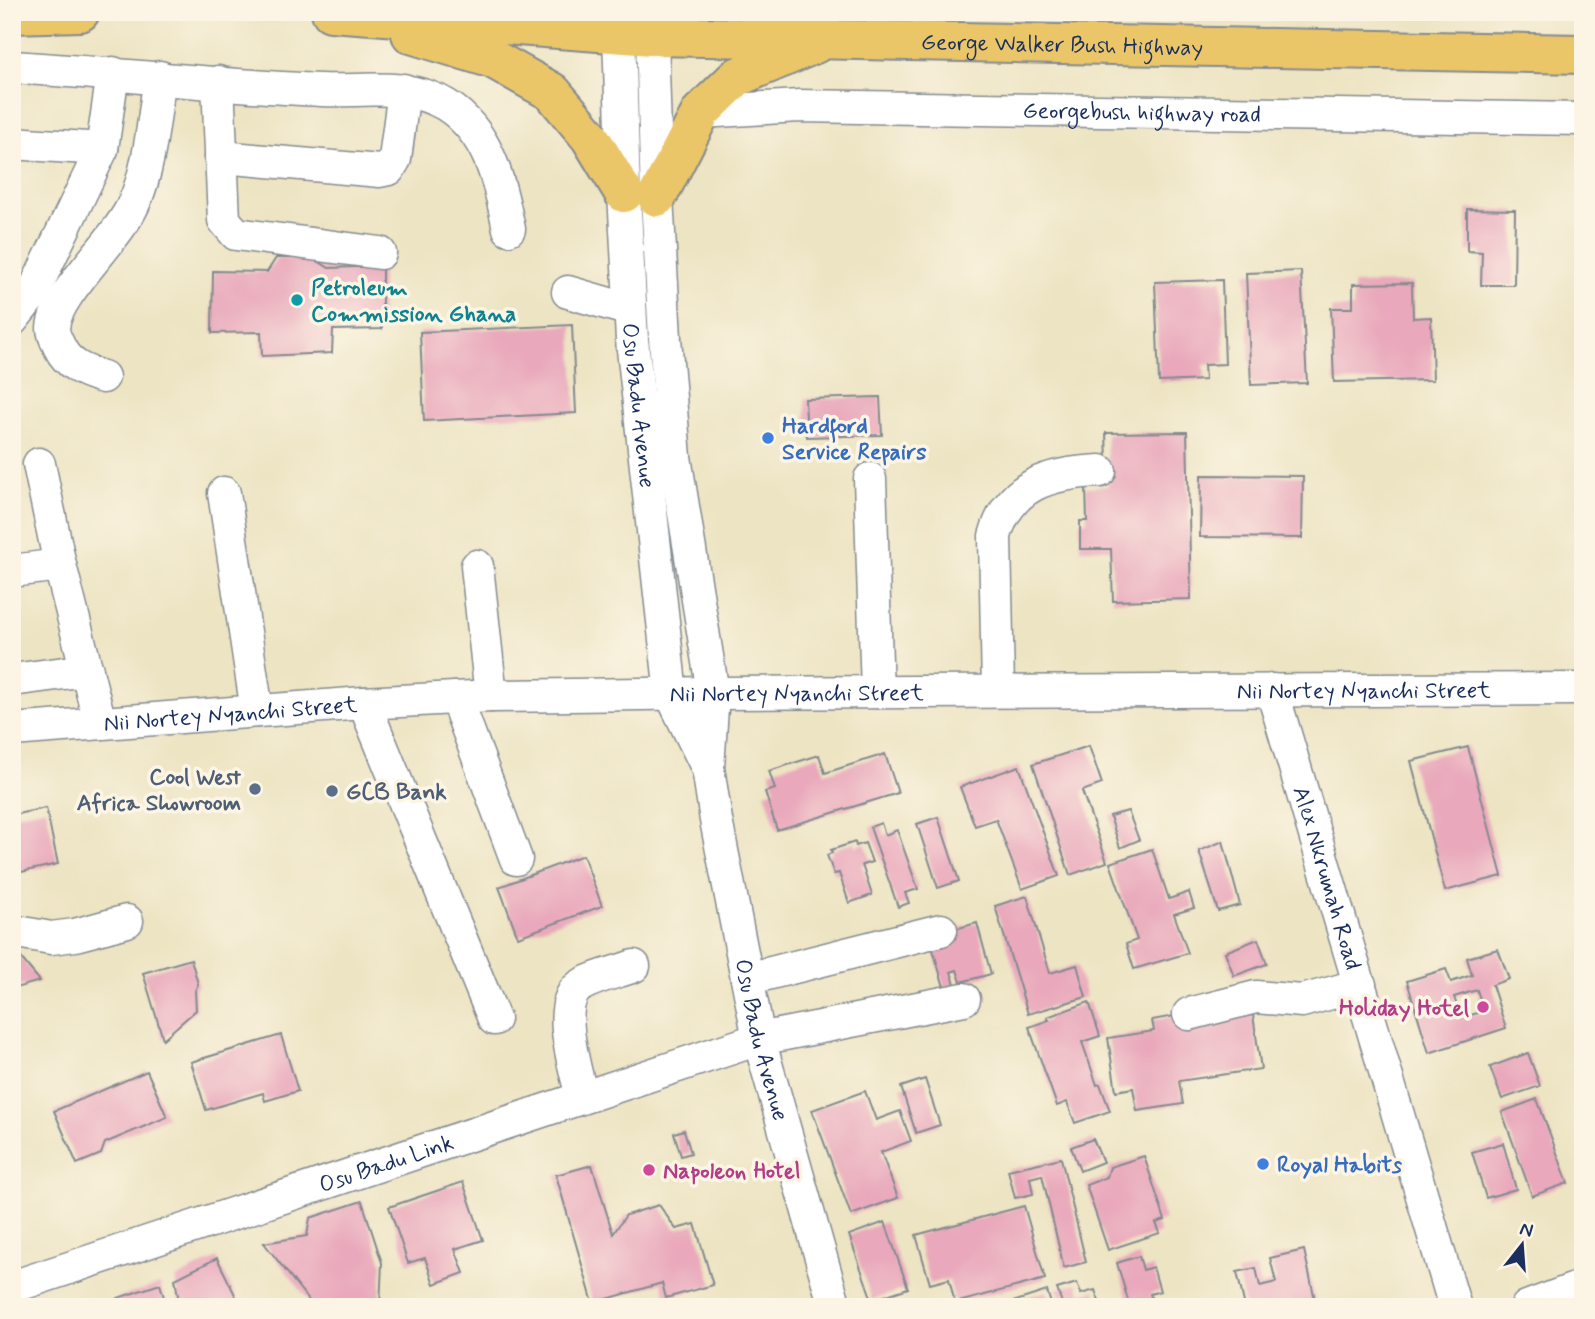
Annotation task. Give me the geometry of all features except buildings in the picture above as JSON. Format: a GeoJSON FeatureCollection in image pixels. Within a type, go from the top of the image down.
{"type":"FeatureCollection","features":[{"type":"Feature","properties":{"kind":"highway"},"geometry":{"type":"LineString","coordinates":[[12,14],[80,12]]}},
{"type":"Feature","properties":{"kind":"highway"},"geometry":{"type":"LineString","coordinates":[[336,13],[493,59],[552,92],[640,195],[701,111],[737,77],[827,39]]}},
{"type":"Feature","properties":{"kind":"highway","name":"George Walker Bush Highway"},"geometry":{"type":"LineString","coordinates":[[336,13],[635,34],[1583,54]]}},
{"type":"Feature","properties":{"kind":"street","name":"Osu Badu Avenue"},"geometry":{"type":"LineString","coordinates":[[635,34],[640,195],[631,310],[671,694],[708,768]]}},
{"type":"Feature","properties":{"kind":"street"},"geometry":{"type":"LineString","coordinates":[[12,67],[322,90],[404,90],[446,104],[475,129],[500,179],[509,229]]}},
{"type":"Feature","properties":{"kind":"street"},"geometry":{"type":"LineString","coordinates":[[12,320],[32,295],[102,149],[113,73]]}},
{"type":"Feature","properties":{"kind":"street"},"geometry":{"type":"LineString","coordinates":[[103,377],[88,373],[64,356],[52,331],[55,317],[77,282],[123,225],[135,202],[142,181],[160,77]]}},
{"type":"Feature","properties":{"kind":"street"},"geometry":{"type":"LineString","coordinates":[[218,82],[224,220],[236,234],[380,253]]}},
{"type":"Feature","properties":{"kind":"street"},"geometry":{"type":"LineString","coordinates":[[221,157],[380,171],[388,169],[395,159],[404,90]]}},
{"type":"Feature","properties":{"kind":"street","name":"Georgebush highway road"},"geometry":{"type":"LineString","coordinates":[[701,111],[799,106],[1583,118]]}},
{"type":"Feature","properties":{"kind":"street"},"geometry":{"type":"LineString","coordinates":[[12,143],[102,149]]}},
{"type":"Feature","properties":{"kind":"street","name":"Osu Badu Avenue"},"geometry":{"type":"LineString","coordinates":[[640,195],[665,338],[675,457],[713,693],[708,768],[716,820],[759,1039],[835,1307]]}},
{"type":"Feature","properties":{"kind":"street"},"geometry":{"type":"LineString","coordinates":[[568,292],[631,310]]}},
{"type":"Feature","properties":{"kind":"street"},"geometry":{"type":"LineString","coordinates":[[39,464],[60,565],[100,723]]}},
{"type":"Feature","properties":{"kind":"street"},"geometry":{"type":"LineString","coordinates":[[998,691],[995,536],[999,520],[1012,502],[1035,481],[1070,472],[1100,471]]}},
{"type":"Feature","properties":{"kind":"street"},"geometry":{"type":"LineString","coordinates":[[870,479],[877,692]]}},
{"type":"Feature","properties":{"kind":"street"},"geometry":{"type":"LineString","coordinates":[[224,493],[257,711]]}},
{"type":"Feature","properties":{"kind":"street"},"geometry":{"type":"LineString","coordinates":[[12,571],[60,565]]}},
{"type":"Feature","properties":{"kind":"street"},"geometry":{"type":"LineString","coordinates":[[477,566],[491,696]]}},
{"type":"Feature","properties":{"kind":"street"},"geometry":{"type":"LineString","coordinates":[[12,680],[87,670]]}},
{"type":"Feature","properties":{"kind":"street","name":"Nii Nortey Nyanchi Street"},"geometry":{"type":"LineString","coordinates":[[12,730],[491,696],[1583,689]]}},
{"type":"Feature","properties":{"kind":"street","name":"Alex Nkrumah Road"},"geometry":{"type":"LineString","coordinates":[[1272,690],[1455,1307]]}},
{"type":"Feature","properties":{"kind":"street"},"geometry":{"type":"LineString","coordinates":[[456,698],[516,859]]}},
{"type":"Feature","properties":{"kind":"street"},"geometry":{"type":"LineString","coordinates":[[364,703],[494,1019]]}},
{"type":"Feature","properties":{"kind":"street"},"geometry":{"type":"LineString","coordinates":[[12,930],[51,938],[75,935],[127,921]]}},
{"type":"Feature","properties":{"kind":"street"},"geometry":{"type":"LineString","coordinates":[[747,979],[941,930]]}},
{"type":"Feature","properties":{"kind":"street"},"geometry":{"type":"LineString","coordinates":[[582,1097],[566,1022],[572,995],[580,985],[634,966]]}},
{"type":"Feature","properties":{"kind":"street"},"geometry":{"type":"LineString","coordinates":[[1189,1014],[1256,997],[1302,1001],[1360,985]]}},
{"type":"Feature","properties":{"kind":"street","name":"Osu Badu Link"},"geometry":{"type":"LineString","coordinates":[[12,1287],[759,1039],[964,999]]}},
{"type":"Feature","properties":{"kind":"street"},"geometry":{"type":"LineString","coordinates":[[1527,1307],[1583,1286]]}},
{"type":"Feature","properties":{"kind":"place","name":"Petroleum Commission Ghana"},"geometry":{"type":"Point","coordinates":[297,300]}},
{"type":"Feature","properties":{"kind":"place","name":"Hardford Service Repairs"},"geometry":{"type":"Point","coordinates":[768,438]}},
{"type":"Feature","properties":{"kind":"place","name":"Cool West Africa Showroom"},"geometry":{"type":"Point","coordinates":[255,789]}},
{"type":"Feature","properties":{"kind":"place","name":"GCB Bank"},"geometry":{"type":"Point","coordinates":[332,791]}},
{"type":"Feature","properties":{"kind":"place","name":"Holiday Hotel"},"geometry":{"type":"Point","coordinates":[1483,1007]}},
{"type":"Feature","properties":{"kind":"place","name":"Royal Habits"},"geometry":{"type":"Point","coordinates":[1263,1164]}},
{"type":"Feature","properties":{"kind":"place","name":"Napoleon Hotel"},"geometry":{"type":"Point","coordinates":[649,1170]}}]}
